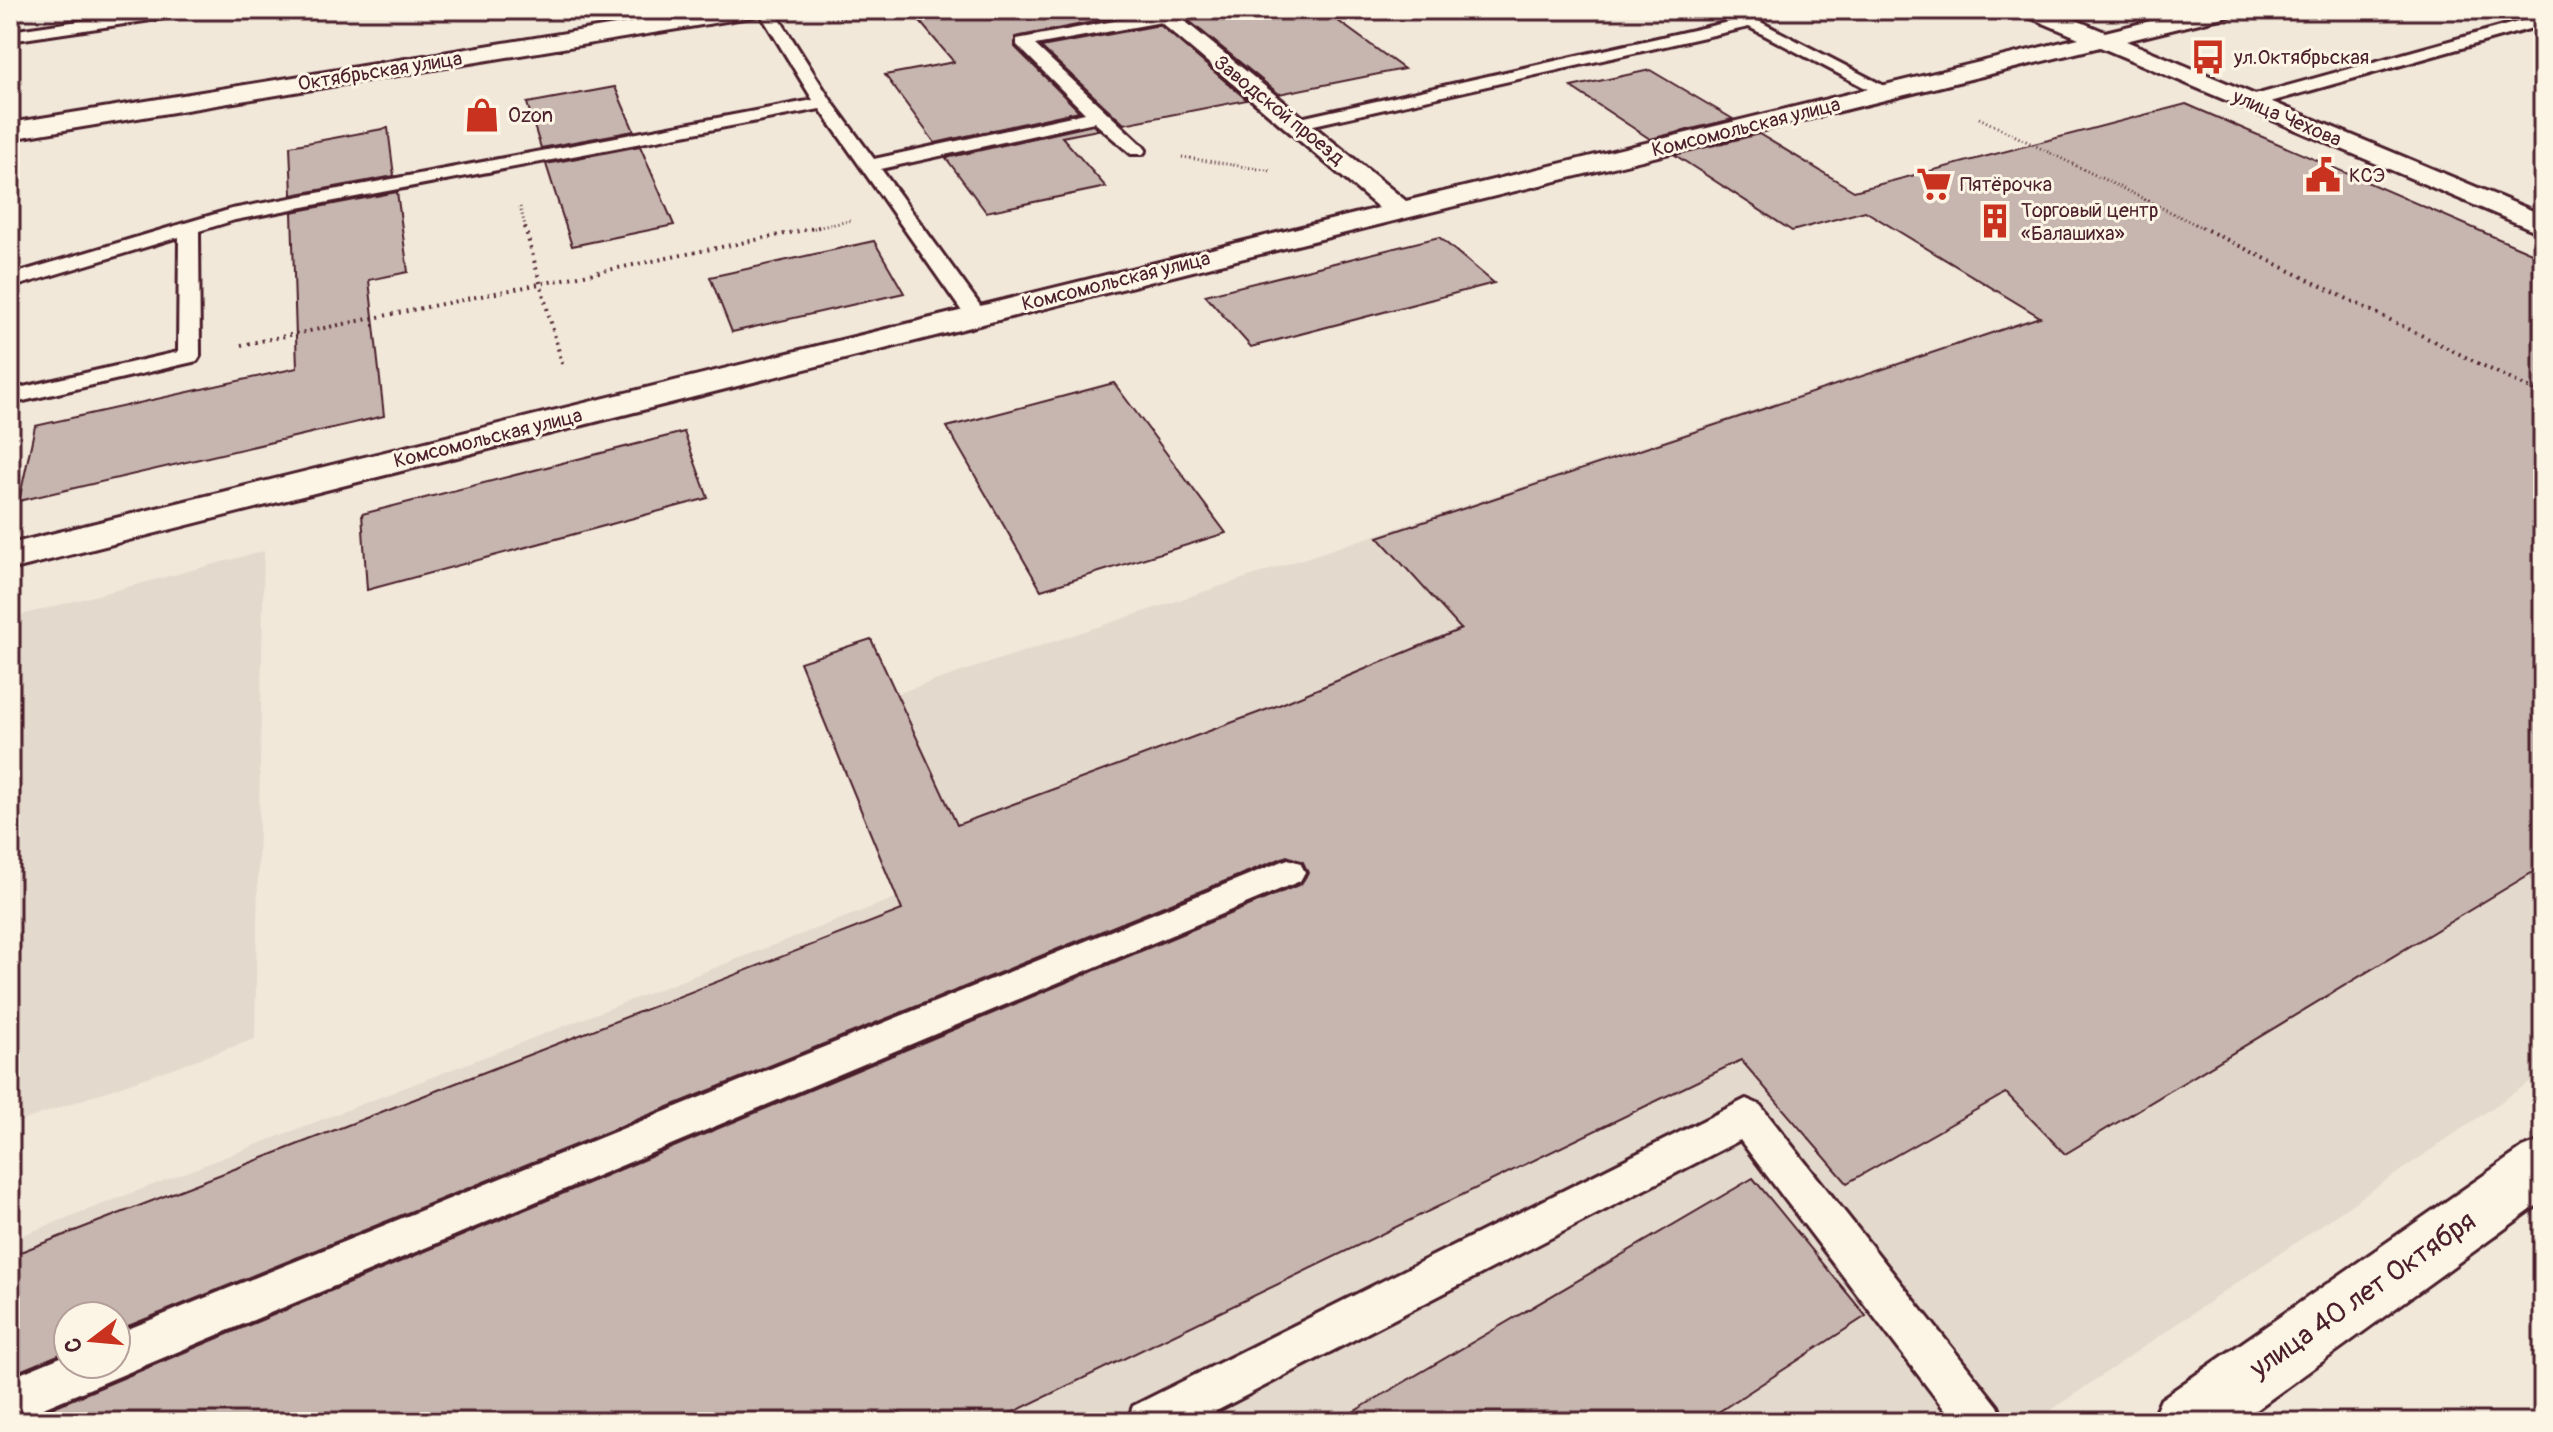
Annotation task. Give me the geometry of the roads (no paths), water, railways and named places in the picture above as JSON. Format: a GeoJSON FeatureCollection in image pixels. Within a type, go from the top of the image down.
{"type":"FeatureCollection","features":[{"type":"Feature","properties":{"kind":"street","name":"Октябрьская улица"},"geometry":{"type":"LineString","coordinates":[[10,131],[750,10]]}},
{"type":"Feature","properties":{"kind":"street","name":"улица Чехова"},"geometry":{"type":"LineString","coordinates":[[2032,10],[2543,225]]}},
{"type":"Feature","properties":{"kind":"street","name":"Комсомольская улица"},"geometry":{"type":"LineString","coordinates":[[10,557],[976,315],[2224,10]]}},
{"type":"Feature","properties":{"kind":"street","name":"Заводской проезд"},"geometry":{"type":"LineString","coordinates":[[1161,13],[1400,211]]}},
{"type":"Feature","properties":{"kind":"street","name":"улица 40 лет Октября"},"geometry":{"type":"LineString","coordinates":[[2184,1422],[2543,1167]]}},
{"type":"Feature","properties":{"kind":"lane"},"geometry":{"type":"LineString","coordinates":[[10,36],[185,10]]}},
{"type":"Feature","properties":{"kind":"lane"},"geometry":{"type":"LineString","coordinates":[[766,10],[824,103],[976,315]]}},
{"type":"Feature","properties":{"kind":"lane"},"geometry":{"type":"LineString","coordinates":[[1137,150],[1023,42],[1161,13],[1200,10]]}},
{"type":"Feature","properties":{"kind":"lane"},"geometry":{"type":"LineString","coordinates":[[2250,102],[2543,20]]}},
{"type":"Feature","properties":{"kind":"lane"},"geometry":{"type":"LineString","coordinates":[[1296,124],[1751,22],[1900,89]]}},
{"type":"Feature","properties":{"kind":"lane"},"geometry":{"type":"LineString","coordinates":[[10,282],[232,215],[824,103]]}},
{"type":"Feature","properties":{"kind":"lane"},"geometry":{"type":"LineString","coordinates":[[869,166],[1098,116]]}},
{"type":"Feature","properties":{"kind":"lane"},"geometry":{"type":"LineString","coordinates":[[10,397],[189,356],[189,227]]}},
{"type":"Feature","properties":{"kind":"lane"},"geometry":{"type":"LineString","coordinates":[[132,1349],[1288,872]]}},
{"type":"Feature","properties":{"kind":"lane"},"geometry":{"type":"LineString","coordinates":[[1149,1422],[1746,1117],[1982,1422]]}},
{"type":"Feature","properties":{"kind":"lane"},"geometry":{"type":"LineString","coordinates":[[10,1400],[59,1380]]}},
{"type":"Feature","properties":{"kind":"place","name":"ул.Октябрьская"},"geometry":{"type":"Point","coordinates":[2208,57]}},
{"type":"Feature","properties":{"kind":"place","name":"Ozon"},"geometry":{"type":"Point","coordinates":[482,115]}},
{"type":"Feature","properties":{"kind":"place","name":"КСЭ"},"geometry":{"type":"Point","coordinates":[2323,175]}},
{"type":"Feature","properties":{"kind":"place","name":"Пятёрочка"},"geometry":{"type":"Point","coordinates":[1934,184]}},
{"type":"Feature","properties":{"kind":"place","name":"Торговый центр «Балашиха»"},"geometry":{"type":"Point","coordinates":[1995,221]}}]}
